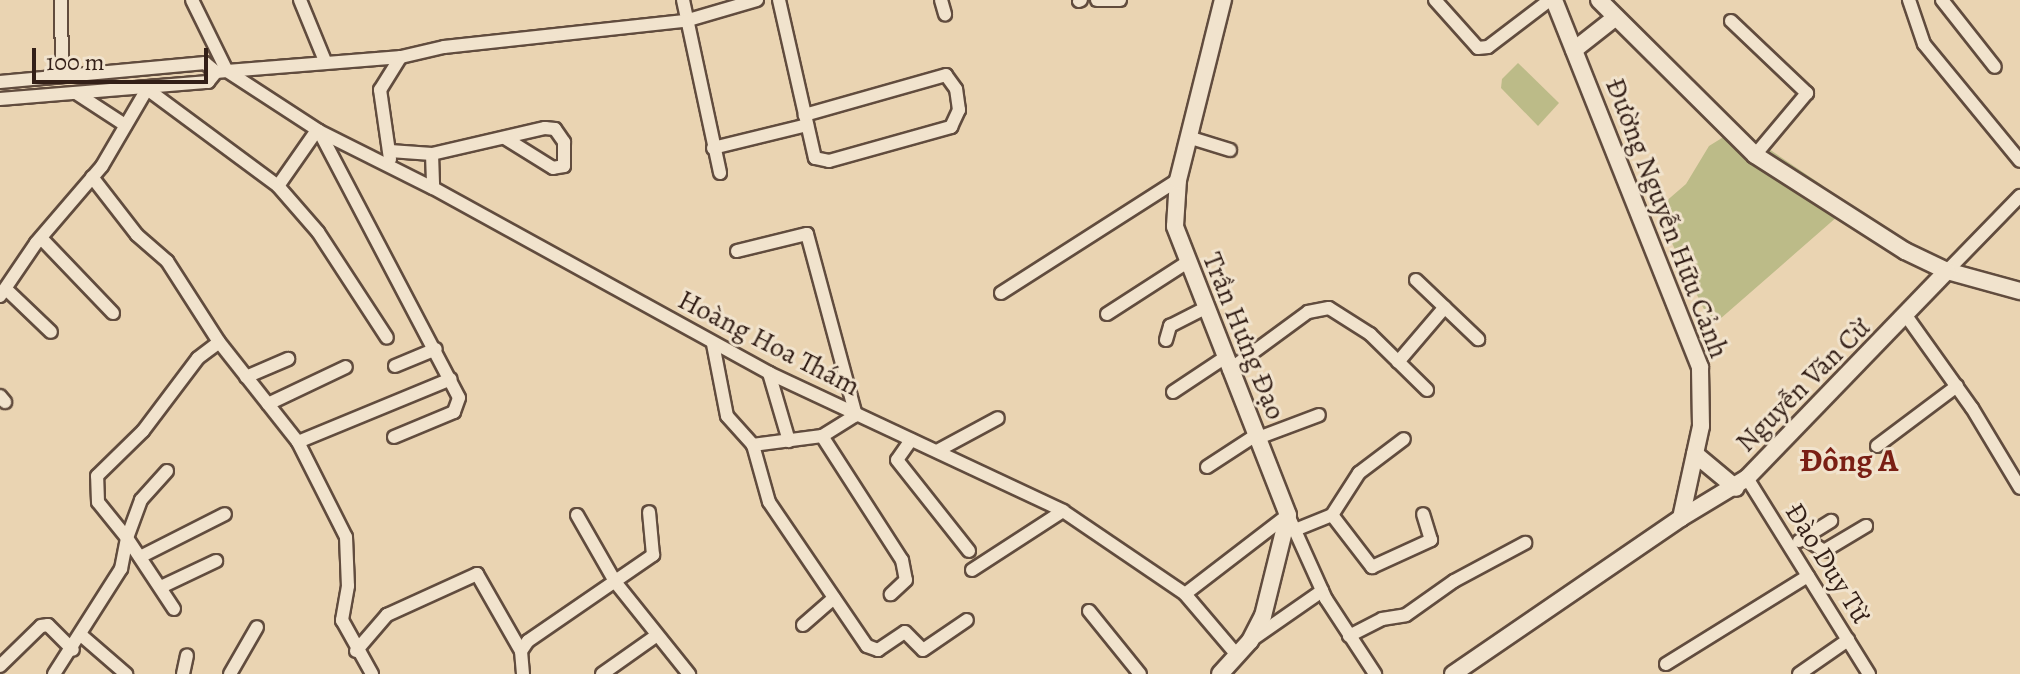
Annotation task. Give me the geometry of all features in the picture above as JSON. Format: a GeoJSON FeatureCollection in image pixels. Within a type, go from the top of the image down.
{"type":"FeatureCollection","features":[{"type":"Feature","properties":{"kind":"street"},"geometry":{"type":"LineString","coordinates":[[61,0],[62,76]]}},
{"type":"Feature","properties":{"kind":"street"},"geometry":{"type":"LineString","coordinates":[[192,0],[222,72]]}},
{"type":"Feature","properties":{"kind":"street"},"geometry":{"type":"LineString","coordinates":[[300,0],[325,61]]}},
{"type":"Feature","properties":{"kind":"street"},"geometry":{"type":"LineString","coordinates":[[683,0],[685,21],[720,173]]}},
{"type":"Feature","properties":{"kind":"street"},"geometry":{"type":"LineString","coordinates":[[0,99],[147,89],[208,82],[222,72],[264,66],[401,57],[444,47],[685,21],[757,0]]}},
{"type":"Feature","properties":{"kind":"street"},"geometry":{"type":"LineString","coordinates":[[713,148],[806,120],[941,76],[949,77],[956,89],[959,118],[951,127],[829,161],[815,158],[806,120],[779,0]]}},
{"type":"Feature","properties":{"kind":"street"},"geometry":{"type":"LineString","coordinates":[[941,0],[945,14]]}},
{"type":"Feature","properties":{"kind":"street"},"geometry":{"type":"LineString","coordinates":[[1097,0],[1120,0]]}},
{"type":"Feature","properties":{"kind":"street","name":"Trần Hưng Đạo"},"geometry":{"type":"LineString","coordinates":[[1223,0],[1178,180],[1175,226],[1204,309],[1291,522]]}},
{"type":"Feature","properties":{"kind":"street"},"geometry":{"type":"LineString","coordinates":[[1435,0],[1478,48],[1488,47],[1552,0]]}},
{"type":"Feature","properties":{"kind":"street","name":"Đường Nguyễn Hữu Cảnh"},"geometry":{"type":"LineString","coordinates":[[1552,0],[1700,367],[1695,454],[1681,518]]}},
{"type":"Feature","properties":{"kind":"street"},"geometry":{"type":"LineString","coordinates":[[1599,0],[1755,155],[1905,251],[1947,271],[2020,291]]}},
{"type":"Feature","properties":{"kind":"street"},"geometry":{"type":"LineString","coordinates":[[1909,0],[1924,44],[2020,161]]}},
{"type":"Feature","properties":{"kind":"street"},"geometry":{"type":"LineString","coordinates":[[1942,0],[1995,67]]}},
{"type":"Feature","properties":{"kind":"street"},"geometry":{"type":"LineString","coordinates":[[1574,50],[1616,17]]}},
{"type":"Feature","properties":{"kind":"street"},"geometry":{"type":"LineString","coordinates":[[1731,21],[1807,93],[1755,155]]}},
{"type":"Feature","properties":{"kind":"street"},"geometry":{"type":"LineString","coordinates":[[391,166],[380,90],[401,57]]}},
{"type":"Feature","properties":{"kind":"street"},"geometry":{"type":"LineString","coordinates":[[0,82],[205,63],[222,72]]}},
{"type":"Feature","properties":{"kind":"street"},"geometry":{"type":"LineString","coordinates":[[261,91],[264,66]]}},
{"type":"Feature","properties":{"kind":"street","name":"Hoàng Hoa Thám"},"geometry":{"type":"LineString","coordinates":[[222,72],[261,91],[318,130],[433,188],[713,344],[856,415],[1063,511],[1185,594],[1237,655]]}},
{"type":"Feature","properties":{"kind":"street"},"geometry":{"type":"LineString","coordinates":[[51,332],[3,292],[41,238],[92,177],[147,89]]}},
{"type":"Feature","properties":{"kind":"street"},"geometry":{"type":"LineString","coordinates":[[147,89],[278,186],[318,232],[387,338]]}},
{"type":"Feature","properties":{"kind":"street"},"geometry":{"type":"LineString","coordinates":[[76,93],[125,125]]}},
{"type":"Feature","properties":{"kind":"street"},"geometry":{"type":"LineString","coordinates":[[390,151],[432,154],[505,138],[555,129],[564,142],[564,166],[553,168],[505,138]]}},
{"type":"Feature","properties":{"kind":"street"},"geometry":{"type":"LineString","coordinates":[[278,186],[318,130],[451,379],[459,398],[454,412],[394,437]]}},
{"type":"Feature","properties":{"kind":"street"},"geometry":{"type":"LineString","coordinates":[[1188,137],[1230,150]]}},
{"type":"Feature","properties":{"kind":"street"},"geometry":{"type":"LineString","coordinates":[[432,154],[433,188]]}},
{"type":"Feature","properties":{"kind":"street"},"geometry":{"type":"LineString","coordinates":[[92,177],[137,235],[167,261],[219,342],[298,442],[346,537],[348,586],[342,620],[356,651],[372,674]]}},
{"type":"Feature","properties":{"kind":"street"},"geometry":{"type":"LineString","coordinates":[[1001,293],[1178,180]]}},
{"type":"Feature","properties":{"kind":"street"},"geometry":{"type":"LineString","coordinates":[[1947,271],[2020,196]]}},
{"type":"Feature","properties":{"kind":"street"},"geometry":{"type":"LineString","coordinates":[[737,251],[807,234],[856,415],[822,436],[753,445]]}},
{"type":"Feature","properties":{"kind":"street"},"geometry":{"type":"LineString","coordinates":[[41,238],[113,313]]}},
{"type":"Feature","properties":{"kind":"street"},"geometry":{"type":"LineString","coordinates":[[1107,314],[1186,263]]}},
{"type":"Feature","properties":{"kind":"street","name":"Nguyễn Văn Cừ"},"geometry":{"type":"LineString","coordinates":[[1681,518],[1741,483],[1907,317],[1947,271]]}},
{"type":"Feature","properties":{"kind":"street"},"geometry":{"type":"LineString","coordinates":[[1416,280],[1478,339]]}},
{"type":"Feature","properties":{"kind":"street"},"geometry":{"type":"LineString","coordinates":[[1398,362],[1445,307]]}},
{"type":"Feature","properties":{"kind":"street"},"geometry":{"type":"LineString","coordinates":[[1173,392],[1227,364],[1318,308],[1329,308],[1370,334],[1427,390]]}},
{"type":"Feature","properties":{"kind":"street"},"geometry":{"type":"LineString","coordinates":[[1166,340],[1170,326],[1204,309]]}},
{"type":"Feature","properties":{"kind":"street"},"geometry":{"type":"LineString","coordinates":[[1907,317],[1957,386],[2020,488]]}},
{"type":"Feature","properties":{"kind":"street"},"geometry":{"type":"LineString","coordinates":[[174,609],[127,538],[98,502],[97,476],[143,431],[198,358],[219,342]]}},
{"type":"Feature","properties":{"kind":"street"},"geometry":{"type":"LineString","coordinates":[[713,344],[727,416],[753,445],[769,502],[874,651],[905,632],[923,650],[967,620]]}},
{"type":"Feature","properties":{"kind":"street"},"geometry":{"type":"LineString","coordinates":[[395,366],[436,349]]}},
{"type":"Feature","properties":{"kind":"street"},"geometry":{"type":"LineString","coordinates":[[246,377],[288,359]]}},
{"type":"Feature","properties":{"kind":"street"},"geometry":{"type":"LineString","coordinates":[[268,404],[346,367]]}},
{"type":"Feature","properties":{"kind":"street"},"geometry":{"type":"LineString","coordinates":[[769,373],[789,441]]}},
{"type":"Feature","properties":{"kind":"street"},"geometry":{"type":"LineString","coordinates":[[298,442],[451,379]]}},
{"type":"Feature","properties":{"kind":"street"},"geometry":{"type":"LineString","coordinates":[[1877,446],[1957,386]]}},
{"type":"Feature","properties":{"kind":"street"},"geometry":{"type":"LineString","coordinates":[[1207,467],[1257,436],[1319,415]]}},
{"type":"Feature","properties":{"kind":"street"},"geometry":{"type":"LineString","coordinates":[[937,451],[998,418]]}},
{"type":"Feature","properties":{"kind":"street"},"geometry":{"type":"LineString","coordinates":[[822,436],[902,560],[906,580],[891,594]]}},
{"type":"Feature","properties":{"kind":"street"},"geometry":{"type":"LineString","coordinates":[[1185,594],[1291,522],[1332,515],[1359,473],[1404,439]]}},
{"type":"Feature","properties":{"kind":"street"},"geometry":{"type":"LineString","coordinates":[[911,440],[897,460],[969,551]]}},
{"type":"Feature","properties":{"kind":"street"},"geometry":{"type":"LineString","coordinates":[[1695,454],[1741,483]]}},
{"type":"Feature","properties":{"kind":"street"},"geometry":{"type":"LineString","coordinates":[[54,674],[114,585],[141,500],[167,471]]}},
{"type":"Feature","properties":{"kind":"street","name":"Đào Duy Từ"},"geometry":{"type":"LineString","coordinates":[[1741,483],[1790,547],[1869,674]]}},
{"type":"Feature","properties":{"kind":"street"},"geometry":{"type":"LineString","coordinates":[[972,570],[1063,511]]}},
{"type":"Feature","properties":{"kind":"street"},"geometry":{"type":"LineString","coordinates":[[521,651],[653,555],[649,512]]}},
{"type":"Feature","properties":{"kind":"street"},"geometry":{"type":"LineString","coordinates":[[140,557],[225,514]]}},
{"type":"Feature","properties":{"kind":"street"},"geometry":{"type":"LineString","coordinates":[[1332,515],[1372,567],[1431,540],[1423,514]]}},
{"type":"Feature","properties":{"kind":"street"},"geometry":{"type":"LineString","coordinates":[[577,515],[616,583],[689,674]]}},
{"type":"Feature","properties":{"kind":"street"},"geometry":{"type":"LineString","coordinates":[[1453,674],[1681,518]]}},
{"type":"Feature","properties":{"kind":"street"},"geometry":{"type":"LineString","coordinates":[[1790,547],[1831,521]]}},
{"type":"Feature","properties":{"kind":"street"},"geometry":{"type":"LineString","coordinates":[[1291,522],[1322,591],[1375,674]]}},
{"type":"Feature","properties":{"kind":"street"},"geometry":{"type":"LineString","coordinates":[[1250,641],[1270,595],[1291,522]]}},
{"type":"Feature","properties":{"kind":"street"},"geometry":{"type":"LineString","coordinates":[[1804,538],[1824,551],[1866,526]]}},
{"type":"Feature","properties":{"kind":"street"},"geometry":{"type":"LineString","coordinates":[[1349,636],[1382,619],[1406,615],[1454,581],[1525,543]]}},
{"type":"Feature","properties":{"kind":"street"},"geometry":{"type":"LineString","coordinates":[[161,587],[216,561]]}},
{"type":"Feature","properties":{"kind":"street"},"geometry":{"type":"LineString","coordinates":[[356,651],[387,615],[477,574],[521,651],[523,674]]}},
{"type":"Feature","properties":{"kind":"street"},"geometry":{"type":"LineString","coordinates":[[1666,664],[1808,576]]}},
{"type":"Feature","properties":{"kind":"street"},"geometry":{"type":"LineString","coordinates":[[1220,674],[1250,641],[1322,591]]}},
{"type":"Feature","properties":{"kind":"street"},"geometry":{"type":"LineString","coordinates":[[803,625],[834,598]]}},
{"type":"Feature","properties":{"kind":"street"},"geometry":{"type":"LineString","coordinates":[[1089,611],[1140,674]]}},
{"type":"Feature","properties":{"kind":"street"},"geometry":{"type":"LineString","coordinates":[[0,666],[41,626],[48,625],[73,650]]}},
{"type":"Feature","properties":{"kind":"street"},"geometry":{"type":"LineString","coordinates":[[230,674],[257,627]]}},
{"type":"Feature","properties":{"kind":"street"},"geometry":{"type":"LineString","coordinates":[[81,635],[126,674]]}},
{"type":"Feature","properties":{"kind":"street"},"geometry":{"type":"LineString","coordinates":[[602,674],[657,635]]}},
{"type":"Feature","properties":{"kind":"street"},"geometry":{"type":"LineString","coordinates":[[1799,674],[1848,640]]}},
{"type":"Feature","properties":{"kind":"street"},"geometry":{"type":"LineString","coordinates":[[183,674],[187,655]]}},
{"type":"Feature","properties":{"kind":"shaded area"},"geometry":{"type":"Polygon","coordinates":[[[1518,63],[1559,103],[1538,126],[1501,88],[1502,79],[1518,63]]]}},
{"type":"Feature","properties":{"kind":"shaded area"},"geometry":{"type":"Polygon","coordinates":[[[1738,128],[1822,185],[1838,216],[1712,326],[1656,210],[1686,184],[1709,146],[1738,128]]]}},
{"type":"Feature","properties":{"kind":"district","name":"Đông A"},"geometry":{"type":"Point","coordinates":[1849,460]}}]}
